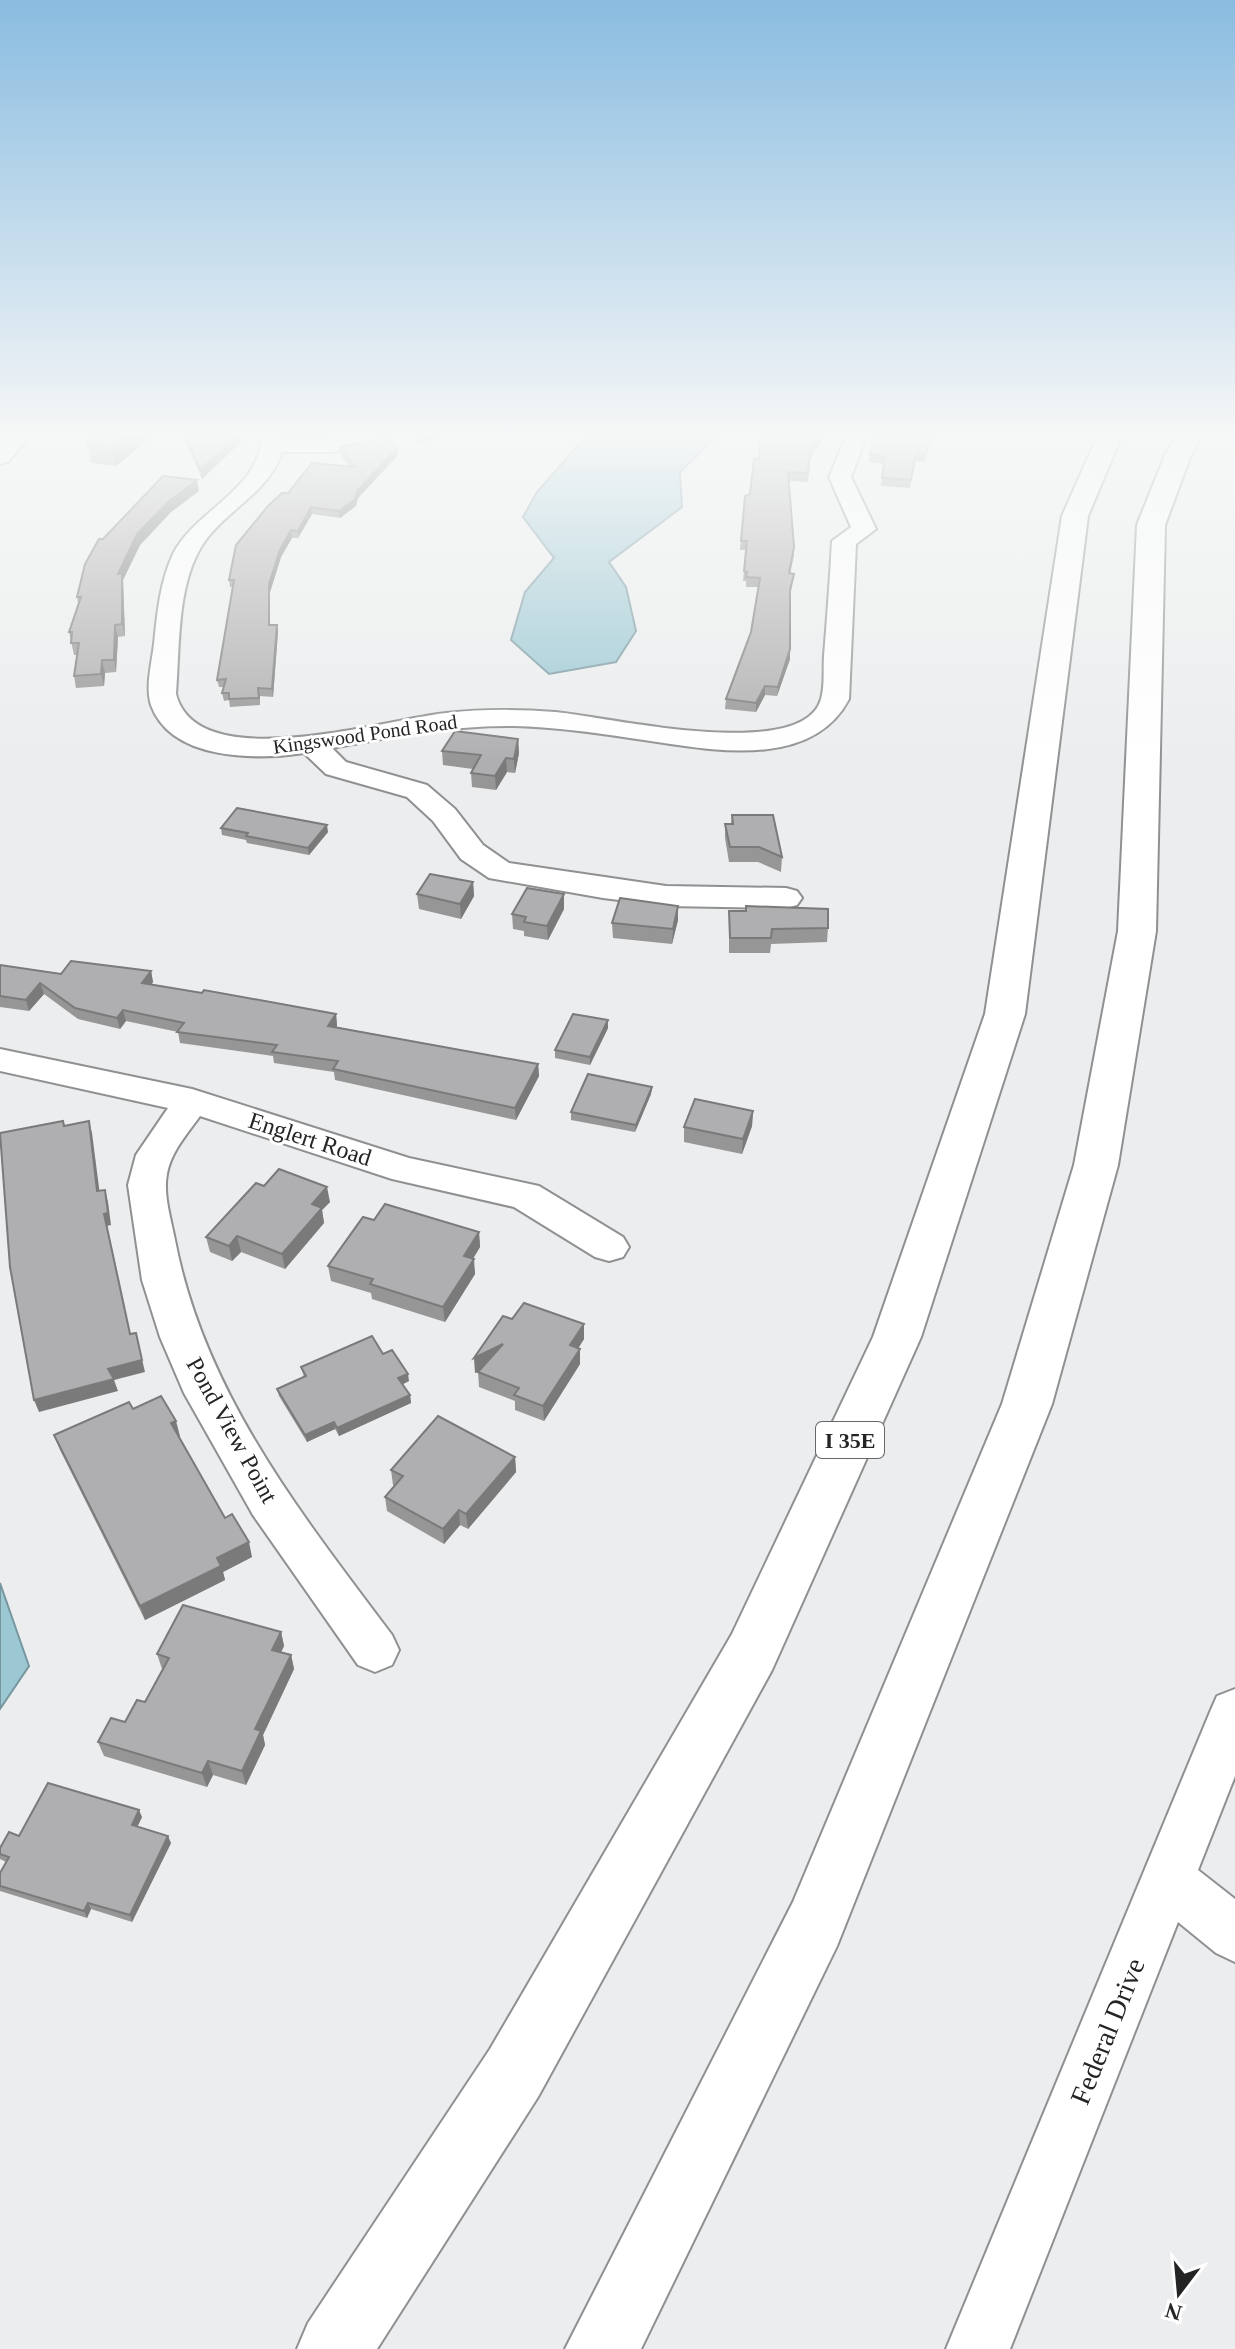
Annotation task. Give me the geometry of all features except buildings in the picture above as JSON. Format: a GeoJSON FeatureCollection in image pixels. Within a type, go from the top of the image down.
{"type":"FeatureCollection","features":[{"type":"Feature","properties":{"kind":"main road","name":"I 35E"},"geometry":{"type":"LineString","coordinates":[[334,2349],[514,2073],[752,1652],[897,1337],[1005,1014],[1071,545]]}},
{"type":"Feature","properties":{"kind":"main road"},"geometry":{"type":"LineString","coordinates":[[602,2349],[815,1924],[1027,1404],[1096,1165],[1134,945],[1143,802],[1150,545]]}},
{"type":"Feature","properties":{"kind":"street","name":"Kingswood Pond Road"},"geometry":{"type":"LineString","coordinates":[[192,545],[180,565],[164,680],[164,707],[178,725],[216,742],[254,748],[311,743],[417,724],[494,718],[570,721],[716,742],[751,742],[795,733],[819,721],[835,699],[844,545]]}},
{"type":"Feature","properties":{"kind":"street"},"geometry":{"type":"LineString","coordinates":[[311,743],[336,768],[417,791],[444,815],[472,852],[500,871],[603,889],[666,896],[786,898]]}},
{"type":"Feature","properties":{"kind":"street","name":"Englert Road"},"geometry":{"type":"LineString","coordinates":[[0,1060],[192,1101],[405,1170],[525,1196],[609,1247]]}},
{"type":"Feature","properties":{"kind":"street","name":"Pond View Point"},"geometry":{"type":"LineString","coordinates":[[192,1101],[163,1142],[148,1173],[155,1251],[171,1310],[201,1384],[246,1462],[293,1537],[375,1650]]}},
{"type":"Feature","properties":{"kind":"street","name":"Federal Drive"},"geometry":{"type":"LineString","coordinates":[[978,2349],[1235,1712]]}},
{"type":"Feature","properties":{"kind":"street"},"geometry":{"type":"LineString","coordinates":[[1168,1880],[1235,1934]]}},
{"type":"Feature","properties":{"kind":"water"},"geometry":{"type":"Polygon","coordinates":[[[544,545],[632,545],[609,562],[626,587],[636,631],[616,662],[549,674],[511,640],[525,592],[554,558],[544,545]]]}},
{"type":"Feature","properties":{"kind":"water"},"geometry":{"type":"Polygon","coordinates":[[[0,1583],[29,1666],[0,1709],[0,1583]]]}}]}
